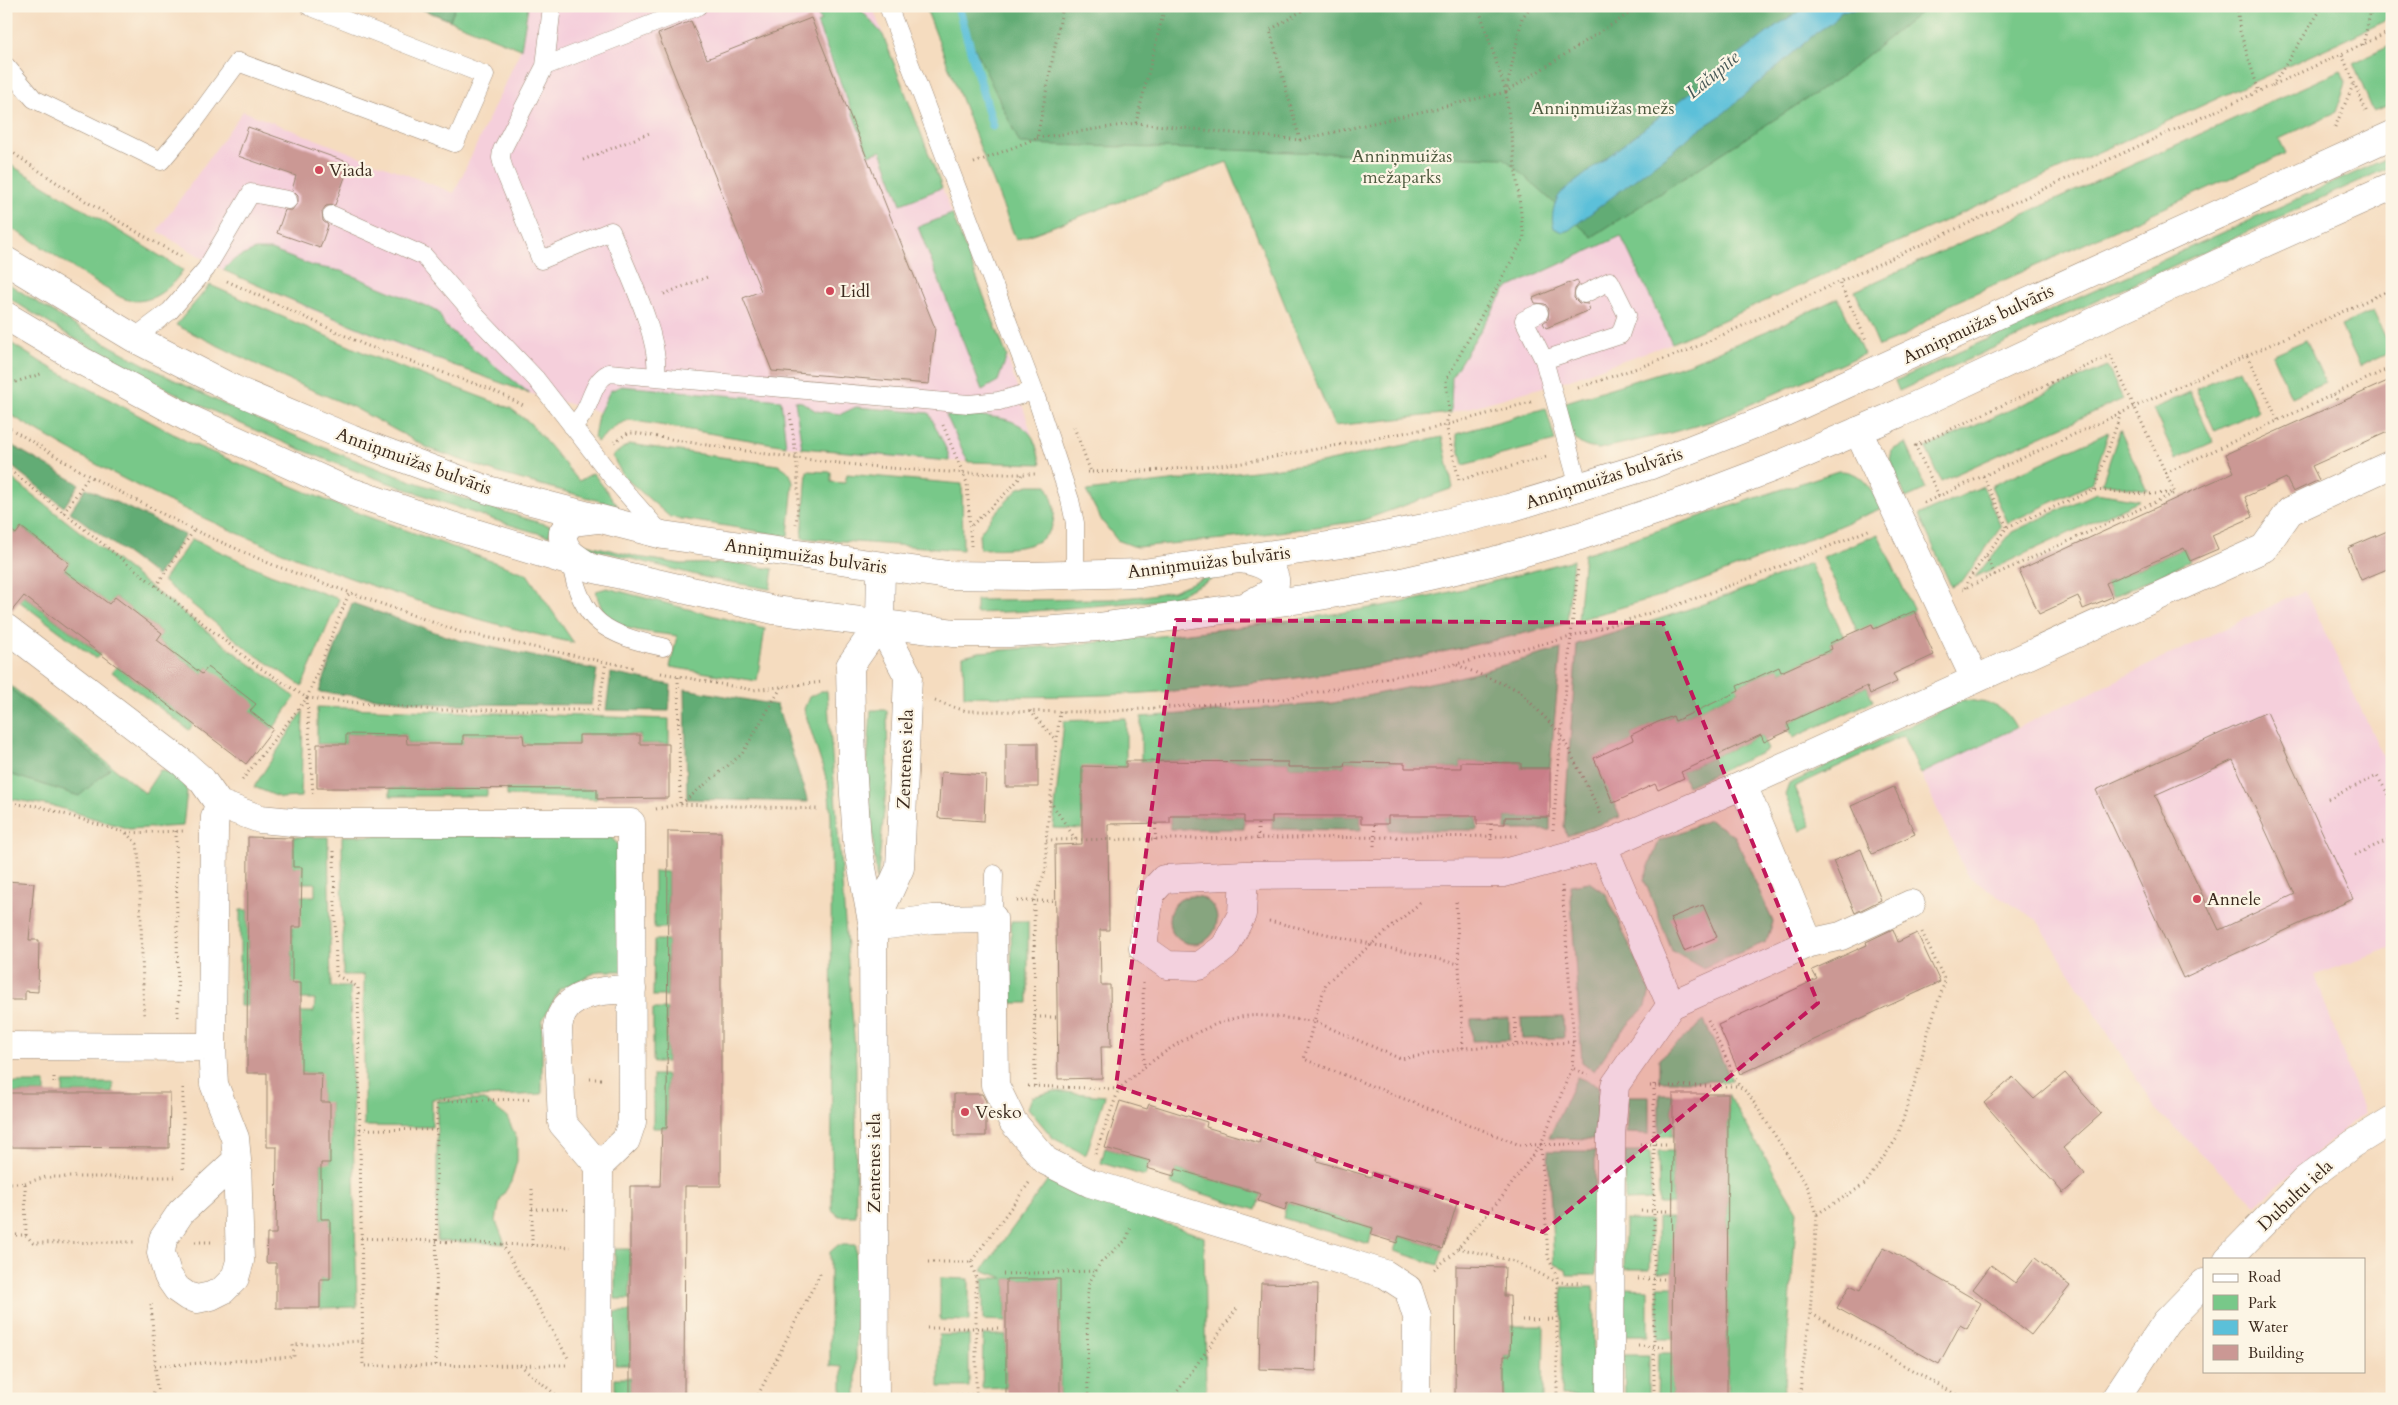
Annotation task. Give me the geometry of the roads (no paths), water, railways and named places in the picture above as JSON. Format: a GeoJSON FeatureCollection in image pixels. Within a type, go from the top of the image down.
{"type":"FeatureCollection","features":[{"type":"Feature","properties":{"kind":"street","name":"Anniņmuižas bulvāris"},"geometry":{"type":"LineString","coordinates":[[6,261],[134,338],[233,389],[351,440],[488,490],[663,535],[948,575],[1143,573],[1348,543],[1424,528],[1509,508],[1651,465],[1784,412],[2392,135]]}},
{"type":"Feature","properties":{"kind":"street"},"geometry":{"type":"LineString","coordinates":[[6,316],[82,361],[192,420],[343,489],[452,526],[581,565],[774,610],[954,633],[1009,633],[1098,627],[1302,599],[1402,582],[1490,562],[1580,536],[1685,501],[1772,468],[1858,431],[2216,264],[2392,186]]}},
{"type":"Feature","properties":{"kind":"street"},"geometry":{"type":"LineString","coordinates":[[1858,431],[1975,679]]}},
{"type":"Feature","properties":{"kind":"street"},"geometry":{"type":"LineString","coordinates":[[1244,875],[1242,914],[1225,947],[1200,966],[1167,965],[1142,948],[1150,894],[1164,879],[1244,875],[1504,873],[1603,846],[1743,785],[2264,548],[2290,510],[2392,464]]}},
{"type":"Feature","properties":{"kind":"street"},"geometry":{"type":"LineString","coordinates":[[581,565],[567,551],[564,545],[563,532],[572,522],[599,519]]}},
{"type":"Feature","properties":{"kind":"street"},"geometry":{"type":"LineString","coordinates":[[1236,558],[1264,564],[1274,573],[1275,580],[1272,592],[1244,607]]}},
{"type":"Feature","properties":{"kind":"street","name":"Zentenes iela"},"geometry":{"type":"LineString","coordinates":[[873,927],[900,868],[908,676],[880,623],[881,566]]}},
{"type":"Feature","properties":{"kind":"street","name":"Zentenes iela"},"geometry":{"type":"LineString","coordinates":[[875,1399],[873,927],[857,841],[852,763],[850,666],[880,623]]}},
{"type":"Feature","properties":{"kind":"street"},"geometry":{"type":"LineString","coordinates":[[6,628],[184,764],[202,780],[216,817],[212,1047],[214,1084],[235,1138],[237,1160],[240,1262],[235,1278],[223,1290],[211,1296],[197,1299],[187,1296],[177,1289],[163,1254],[170,1226],[181,1212],[237,1160]]}},
{"type":"Feature","properties":{"kind":"street"},"geometry":{"type":"LineString","coordinates":[[1743,785],[1809,943]]}},
{"type":"Feature","properties":{"kind":"street"},"geometry":{"type":"LineString","coordinates":[[216,817],[324,823],[631,823],[632,1128],[626,1140],[599,1166]]}},
{"type":"Feature","properties":{"kind":"street"},"geometry":{"type":"LineString","coordinates":[[1603,846],[1671,1005]]}},
{"type":"Feature","properties":{"kind":"street"},"geometry":{"type":"LineString","coordinates":[[873,927],[993,910],[995,1085],[1013,1122],[1046,1161],[1090,1183],[1385,1274],[1408,1289],[1417,1317],[1416,1399]]}},
{"type":"Feature","properties":{"kind":"street"},"geometry":{"type":"LineString","coordinates":[[1610,1399],[1611,1144],[1615,1085],[1671,1005],[1809,943],[1841,936],[1915,914]]}},
{"type":"Feature","properties":{"kind":"street"},"geometry":{"type":"LineString","coordinates":[[598,1399],[599,1166],[564,1128],[561,1118],[558,1027],[562,1012],[574,1000],[605,990],[632,989]]}},
{"type":"Feature","properties":{"kind":"street"},"geometry":{"type":"LineString","coordinates":[[6,1046],[212,1047]]}},
{"type":"Feature","properties":{"kind":"street","name":"Dubultu iela"},"geometry":{"type":"LineString","coordinates":[[2229,1258],[2305,1180],[2353,1144],[2392,1120]]}},
{"type":"Feature","properties":{"kind":"street"},"geometry":{"type":"LineString","coordinates":[[2115,1399],[2166,1322],[2203,1284]]}},
{"type":"Feature","properties":{"kind":"lane"},"geometry":{"type":"LineString","coordinates":[[6,66],[34,99],[161,161],[194,122],[238,62],[455,143],[485,75],[309,6]]}},
{"type":"Feature","properties":{"kind":"lane"},"geometry":{"type":"LineString","coordinates":[[552,6],[545,66],[502,150],[501,158],[504,170],[541,260],[611,231],[656,350],[658,362],[656,376]]}},
{"type":"Feature","properties":{"kind":"lane"},"geometry":{"type":"LineString","coordinates":[[545,66],[698,6]]}},
{"type":"Feature","properties":{"kind":"lane"},"geometry":{"type":"LineString","coordinates":[[888,6],[1034,390],[1062,474],[1075,522],[1075,575]]}},
{"type":"Feature","properties":{"kind":"lane"},"geometry":{"type":"LineString","coordinates":[[134,338],[170,310],[206,270],[251,193],[288,200]]}},
{"type":"Feature","properties":{"kind":"lane"},"geometry":{"type":"LineString","coordinates":[[332,216],[424,256],[474,314],[536,379],[595,455],[663,535]]}},
{"type":"Feature","properties":{"kind":"lane"},"geometry":{"type":"LineString","coordinates":[[1544,360],[1620,335],[1627,315],[1610,281],[1584,294]]}},
{"type":"Feature","properties":{"kind":"lane"},"geometry":{"type":"LineString","coordinates":[[1539,313],[1524,320],[1544,360],[1578,487]]}},
{"type":"Feature","properties":{"kind":"lane"},"geometry":{"type":"LineString","coordinates":[[572,426],[585,414],[601,378],[609,373],[937,401],[983,403],[1034,390]]}},
{"type":"Feature","properties":{"kind":"lane"},"geometry":{"type":"LineString","coordinates":[[581,565],[574,582],[582,601],[594,618],[610,631],[628,639],[663,648]]}},
{"type":"Feature","properties":{"kind":"lane"},"geometry":{"type":"LineString","coordinates":[[993,910],[994,874]]}},
{"type":"Feature","properties":{"kind":"water"},"geometry":{"type":"Polygon","coordinates":[[[1807,6],[1863,6],[1855,10],[1841,11],[1833,22],[1817,32],[1724,113],[1693,134],[1569,230],[1563,232],[1554,228],[1553,210],[1556,200],[1561,193],[1776,26],[1807,6]]]}},
{"type":"Feature","properties":{"kind":"waterway"},"geometry":{"type":"LineString","coordinates":[[958,6],[993,126]]}},
{"type":"Feature","properties":{"kind":"place","name":"Viada"},"geometry":{"type":"Point","coordinates":[319,170]}},
{"type":"Feature","properties":{"kind":"place","name":"Lidl"},"geometry":{"type":"Point","coordinates":[830,291]}},
{"type":"Feature","properties":{"kind":"place","name":"Annele"},"geometry":{"type":"Point","coordinates":[2197,899]}},
{"type":"Feature","properties":{"kind":"place","name":"Vesko"},"geometry":{"type":"Point","coordinates":[965,1112]}},
{"type":"Feature","properties":{"kind":"water label","name":"Lāčupīte"},"geometry":{"type":"Point","coordinates":[1712,74]}},
{"type":"Feature","properties":{"kind":"park label","name":"Anniņmuižas mežs"},"geometry":{"type":"Point","coordinates":[1603,108]}},
{"type":"Feature","properties":{"kind":"park label","name":"Anniņmuižas mežaparks"},"geometry":{"type":"Point","coordinates":[1402,166]}}]}
